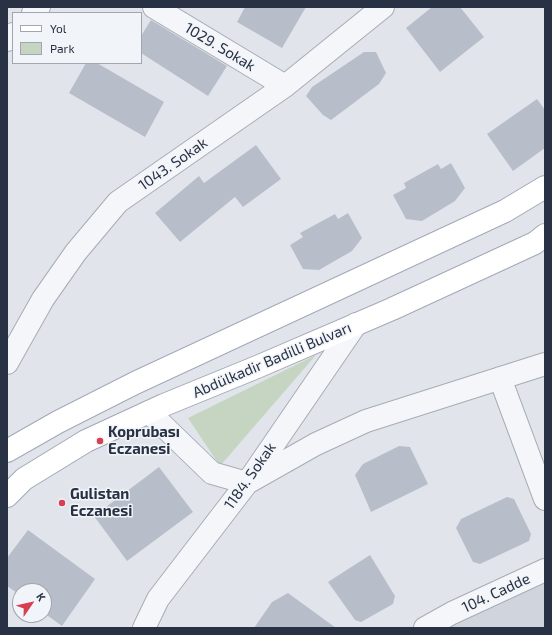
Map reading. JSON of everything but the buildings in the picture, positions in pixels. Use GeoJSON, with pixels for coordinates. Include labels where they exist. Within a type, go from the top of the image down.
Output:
{"type":"FeatureCollection","features":[{"type":"Feature","properties":{"kind":"main road"},"geometry":{"type":"LineString","coordinates":[[7,451],[58,422],[135,382],[505,211],[545,187]]}},
{"type":"Feature","properties":{"kind":"main road","name":"Abdülkadir Badilli Bulvarı"},"geometry":{"type":"LineString","coordinates":[[7,496],[24,479],[86,441],[149,412],[356,324],[535,243],[545,235]]}},
{"type":"Feature","properties":{"kind":"street","name":"1029. Sokak"},"geometry":{"type":"LineString","coordinates":[[154,7],[285,86]]}},
{"type":"Feature","properties":{"kind":"street","name":"1043. Sokak"},"geometry":{"type":"LineString","coordinates":[[7,363],[42,300],[76,252],[118,202],[285,86],[383,7]]}},
{"type":"Feature","properties":{"kind":"street","name":"1184. Sokak"},"geometry":{"type":"LineString","coordinates":[[144,628],[158,599],[248,483],[356,324]]}},
{"type":"Feature","properties":{"kind":"street"},"geometry":{"type":"LineString","coordinates":[[149,412],[212,473],[248,483],[316,444],[366,421],[545,364]]}},
{"type":"Feature","properties":{"kind":"street"},"geometry":{"type":"LineString","coordinates":[[500,378],[545,499]]}},
{"type":"Feature","properties":{"kind":"street","name":"104. Cadde"},"geometry":{"type":"LineString","coordinates":[[426,628],[452,613],[545,570]]}},
{"type":"Feature","properties":{"kind":"shaded area"},"geometry":{"type":"Polygon","coordinates":[[[545,581],[545,628],[447,628],[545,581]]]}},
{"type":"Feature","properties":{"kind":"green space"},"geometry":{"type":"Polygon","coordinates":[[[316,355],[220,466],[188,418],[316,355]]]}},
{"type":"Feature","properties":{"kind":"place","name":"Koprubası Eczanesi"},"geometry":{"type":"Point","coordinates":[100,441]}},
{"type":"Feature","properties":{"kind":"place","name":"Gulistan Eczanesi"},"geometry":{"type":"Point","coordinates":[62,503]}}]}
